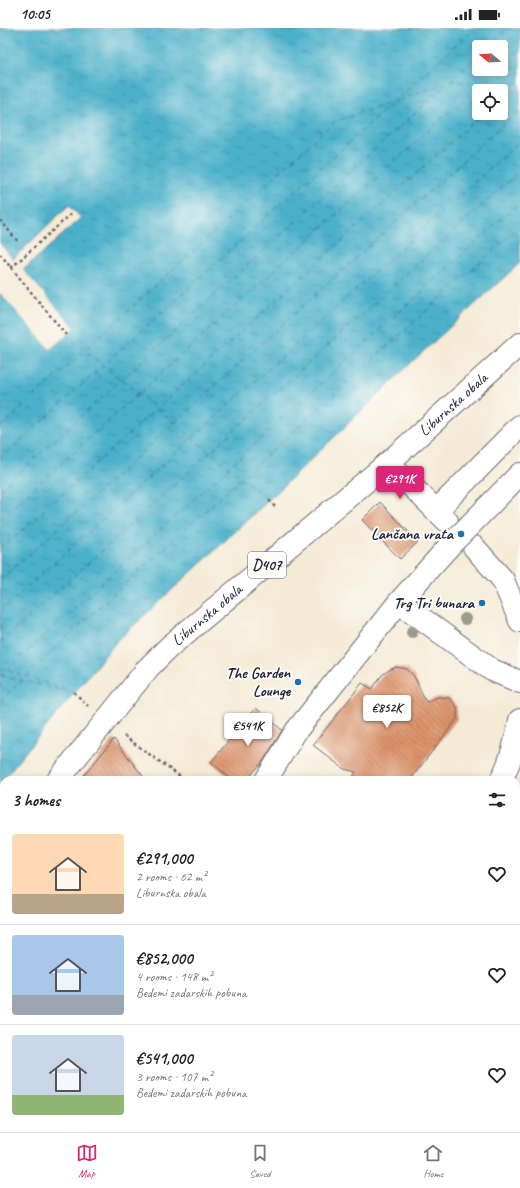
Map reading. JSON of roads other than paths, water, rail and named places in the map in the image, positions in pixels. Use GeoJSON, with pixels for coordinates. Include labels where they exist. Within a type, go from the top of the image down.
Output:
{"type":"FeatureCollection","features":[{"type":"Feature","properties":{"kind":"street","name":"Liburnska obala"},"geometry":{"type":"LineString","coordinates":[[61,776],[148,668],[169,647],[388,463],[520,344]]}},
{"type":"Feature","properties":{"kind":"street"},"geometry":{"type":"LineString","coordinates":[[388,463],[442,516],[520,426]]}},
{"type":"Feature","properties":{"kind":"street"},"geometry":{"type":"LineString","coordinates":[[268,776],[296,731],[399,602],[452,543],[520,474]]}},
{"type":"Feature","properties":{"kind":"street"},"geometry":{"type":"LineString","coordinates":[[474,547],[503,580],[520,621]]}},
{"type":"Feature","properties":{"kind":"street"},"geometry":{"type":"LineString","coordinates":[[399,602],[492,670],[520,682]]}},
{"type":"Feature","properties":{"kind":"street"},"geometry":{"type":"LineString","coordinates":[[503,776],[517,736],[520,720]]}},
{"type":"Feature","properties":{"kind":"water"},"geometry":{"type":"Polygon","coordinates":[[[0,28],[520,28],[520,263],[414,360],[269,500],[117,641],[6,776],[0,776],[0,293],[50,349],[74,328],[23,270],[81,218],[69,205],[13,259],[0,243],[0,28]]]}},
{"type":"Feature","properties":{"kind":"place","name":"Lančana vrata"},"geometry":{"type":"Point","coordinates":[461,534]}},
{"type":"Feature","properties":{"kind":"place","name":"Trg Tri bunara"},"geometry":{"type":"Point","coordinates":[482,603]}},
{"type":"Feature","properties":{"kind":"place","name":"The Garden Lounge"},"geometry":{"type":"Point","coordinates":[298,682]}}]}
